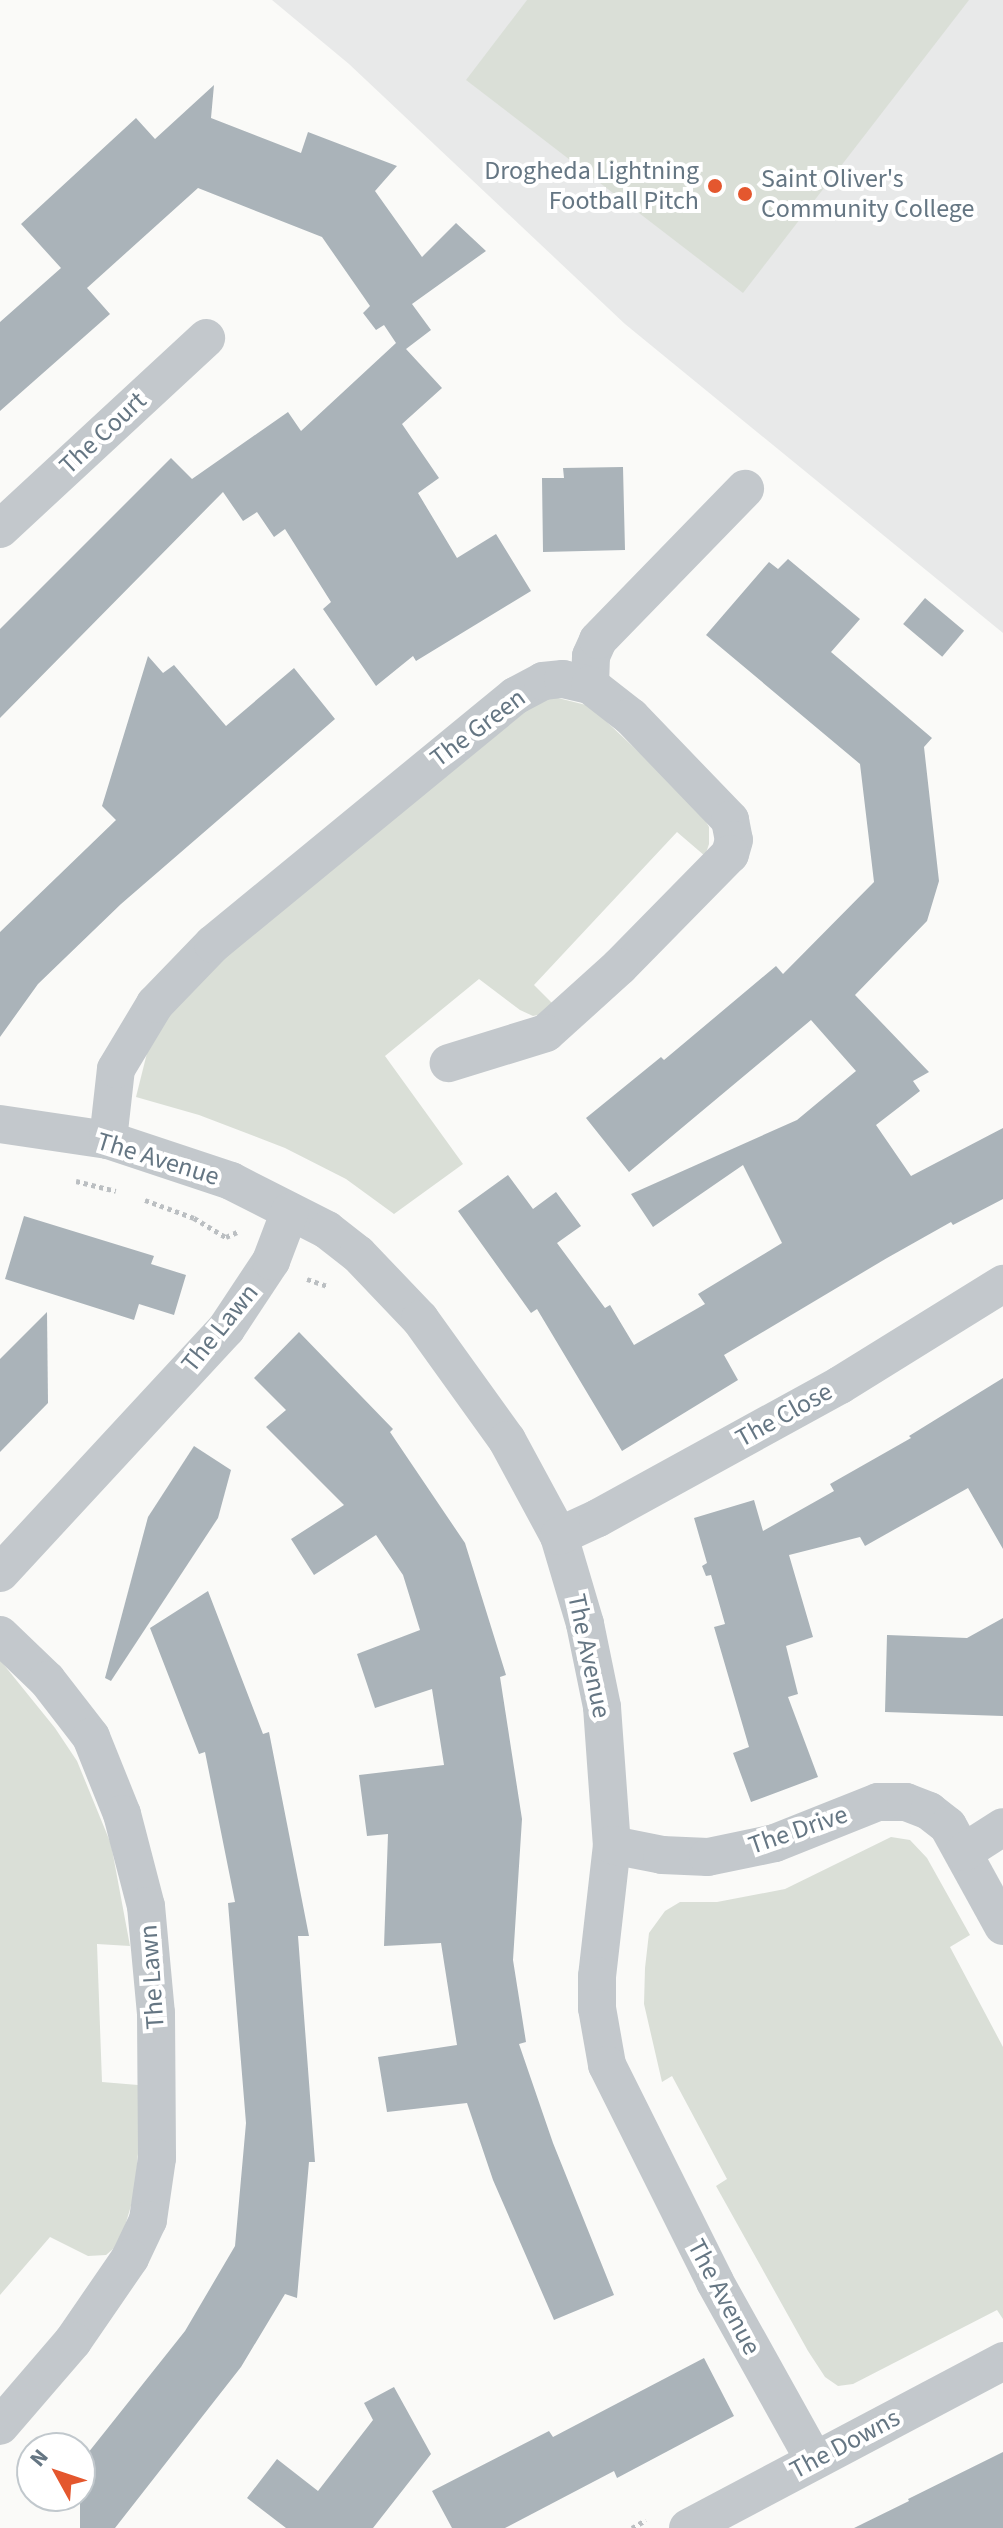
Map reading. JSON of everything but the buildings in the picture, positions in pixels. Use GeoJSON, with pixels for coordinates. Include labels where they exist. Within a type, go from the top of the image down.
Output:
{"type":"FeatureCollection","features":[{"type":"Feature","properties":{"kind":"street","name":"The Court"},"geometry":{"type":"LineString","coordinates":[[0,529],[206,338]]}},
{"type":"Feature","properties":{"kind":"street"},"geometry":{"type":"LineString","coordinates":[[449,1063],[546,1033],[648,938],[730,854],[734,840],[730,820],[631,717],[590,685],[591,656],[598,640],[745,489]]}},
{"type":"Feature","properties":{"kind":"street","name":"The Green"},"geometry":{"type":"LineString","coordinates":[[108,1140],[116,1069],[155,1004],[213,944],[515,696],[543,681],[563,679],[590,685]]}},
{"type":"Feature","properties":{"kind":"street","name":"The Avenue"},"geometry":{"type":"LineString","coordinates":[[0,1124],[108,1140],[231,1181],[327,1230],[358,1254],[420,1319],[507,1440],[559,1536],[585,1624],[602,1707],[612,1845],[597,1976],[597,2008],[607,2065],[715,2282],[814,2460]]}},
{"type":"Feature","properties":{"kind":"street","name":"The Lawn"},"geometry":{"type":"LineString","coordinates":[[0,1573],[226,1329],[271,1261],[290,1211]]}},
{"type":"Feature","properties":{"kind":"street","name":"The Close"},"geometry":{"type":"LineString","coordinates":[[559,1536],[598,1518],[840,1385],[1003,1284]]}},
{"type":"Feature","properties":{"kind":"street","name":"The Lawn"},"geometry":{"type":"LineString","coordinates":[[0,1635],[47,1680],[91,1737],[122,1814],[146,1906],[156,2013],[157,2149],[148,2220],[130,2258],[73,2341],[0,2426]]}},
{"type":"Feature","properties":{"kind":"street","name":"The Drive"},"geometry":{"type":"LineString","coordinates":[[612,1845],[662,1855],[708,1857],[775,1843],[878,1802],[906,1802],[929,1811],[948,1826],[1003,1926]]}},
{"type":"Feature","properties":{"kind":"street"},"geometry":{"type":"LineString","coordinates":[[964,1852],[1003,1827]]}},
{"type":"Feature","properties":{"kind":"street","name":"The Downs"},"geometry":{"type":"LineString","coordinates":[[688,2528],[1003,2361]]}},
{"type":"Feature","properties":{"kind":"path"},"geometry":{"type":"LineString","coordinates":[[69,1179],[123,1193]]}},
{"type":"Feature","properties":{"kind":"path"},"geometry":{"type":"LineString","coordinates":[[135,1197],[194,1218],[226,1237],[248,1227]]}},
{"type":"Feature","properties":{"kind":"shaded area","name":"Saint Oliver's Community College"},"geometry":{"type":"Polygon","coordinates":[[[272,0],[1003,0],[1003,633],[625,324],[349,64],[272,0]]]}},
{"type":"Feature","properties":{"kind":"shaded area","name":"Drogheda Lightning Football Pitch"},"geometry":{"type":"Polygon","coordinates":[[[527,0],[969,0],[743,293],[466,80],[527,0]]]}},
{"type":"Feature","properties":{"kind":"shaded area"},"geometry":{"type":"Polygon","coordinates":[[[554,697],[590,706],[698,808],[709,827],[709,844],[705,856],[677,832],[534,985],[554,1005],[547,1013],[533,1016],[520,1010],[479,979],[385,1056],[463,1164],[394,1214],[346,1179],[285,1148],[199,1115],[136,1097],[148,1049],[167,1017],[206,972],[538,701],[554,697]]]}},
{"type":"Feature","properties":{"kind":"shaded area"},"geometry":{"type":"Polygon","coordinates":[[[0,1660],[55,1728],[77,1761],[111,1844],[130,1946],[97,1944],[102,2082],[138,2085],[139,2141],[135,2192],[120,2243],[106,2255],[88,2256],[50,2237],[0,2295],[0,1660]]]}},
{"type":"Feature","properties":{"kind":"shaded area"},"geometry":{"type":"Polygon","coordinates":[[[891,1837],[910,1840],[927,1858],[970,1935],[950,1947],[1003,2047],[1003,2319],[997,2310],[853,2384],[838,2386],[825,2377],[808,2351],[716,2186],[727,2179],[672,2076],[662,2082],[644,2004],[645,1968],[649,1933],[665,1911],[680,1902],[717,1902],[785,1889],[891,1837]]]}},
{"type":"Feature","properties":{"kind":"place","name":"Drogheda Lightning Football Pitch"},"geometry":{"type":"Point","coordinates":[715,186]}},
{"type":"Feature","properties":{"kind":"place","name":"Saint Oliver's Community College"},"geometry":{"type":"Point","coordinates":[745,194]}}]}
